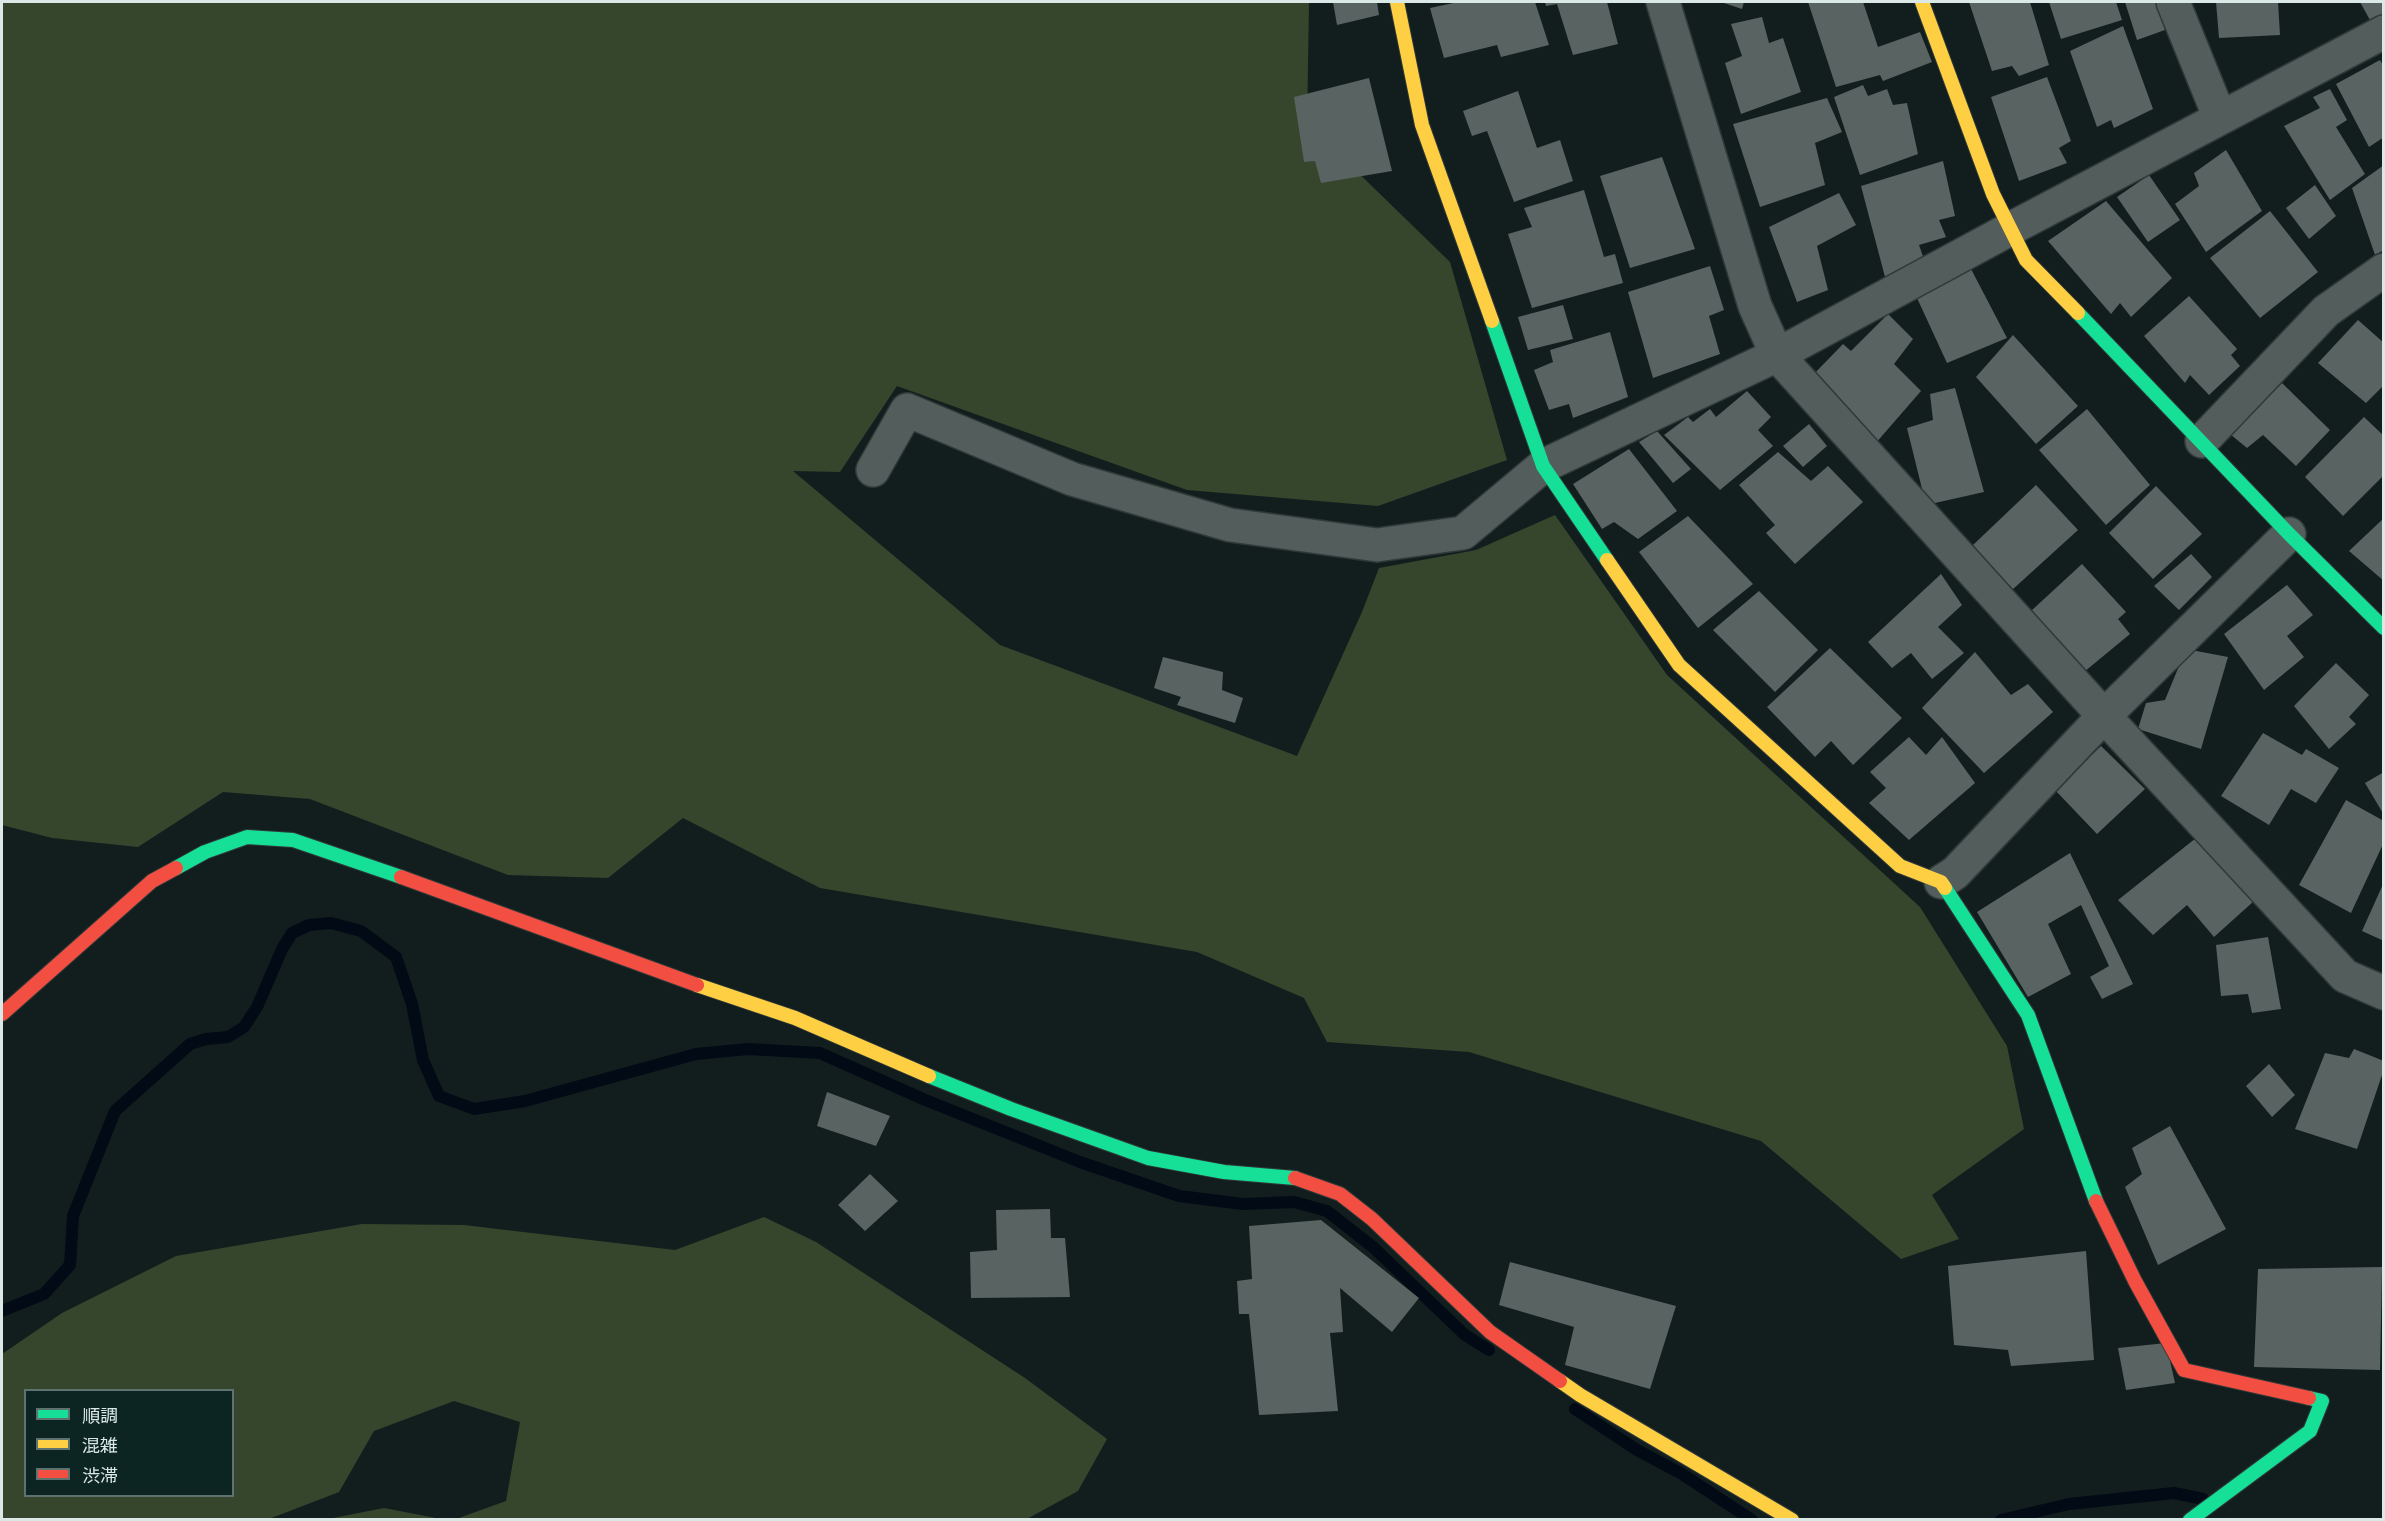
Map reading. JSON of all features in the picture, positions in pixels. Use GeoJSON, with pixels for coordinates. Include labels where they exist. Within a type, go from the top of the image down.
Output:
{"type":"FeatureCollection","features":[{"type":"Feature","properties":{"kind":"street"},"geometry":{"type":"LineString","coordinates":[[1397,2],[1422,125],[1543,466],[1679,665],[1900,866],[1941,882],[2028,1015],[2097,1203],[2184,1370],[2322,1401],[2310,1431],[2190,1520]]}},
{"type":"Feature","properties":{"kind":"street"},"geometry":{"type":"LineString","coordinates":[[1663,2],[1755,306],[1777,355],[2104,716],[2345,976],[2384,993]]}},
{"type":"Feature","properties":{"kind":"street"},"geometry":{"type":"LineString","coordinates":[[1922,2],[1993,194],[2026,260],[2289,534],[2384,628]]}},
{"type":"Feature","properties":{"kind":"street"},"geometry":{"type":"LineString","coordinates":[[2173,2],[2220,118]]}},
{"type":"Feature","properties":{"kind":"street"},"geometry":{"type":"LineString","coordinates":[[873,470],[907,410],[1072,479],[1230,525],[1377,545],[1462,533],[1543,466],[1777,355],[2384,32]]}},
{"type":"Feature","properties":{"kind":"street"},"geometry":{"type":"LineString","coordinates":[[2202,441],[2326,311],[2384,270]]}},
{"type":"Feature","properties":{"kind":"street"},"geometry":{"type":"LineString","coordinates":[[1941,882],[1955,873],[2104,716],[2289,534]]}},
{"type":"Feature","properties":{"kind":"street"},"geometry":{"type":"LineString","coordinates":[[2,1014],[152,881],[205,852],[247,837],[293,840],[341,855],[646,968],[795,1018],[923,1074],[1011,1109],[1148,1158],[1224,1172],[1293,1177],[1340,1194],[1372,1219],[1490,1332],[1580,1395],[1792,1520]]}},
{"type":"Feature","properties":{"kind":"green space"},"geometry":{"type":"Polygon","coordinates":[[[2,2],[1309,2],[1307,123],[1450,262],[1507,460],[1378,506],[1187,490],[897,386],[840,472],[793,471],[1000,645],[1297,756],[1362,612],[1379,568],[1476,550],[1555,515],[1667,675],[1920,907],[2007,1046],[2024,1129],[1932,1195],[1959,1239],[1901,1259],[1761,1141],[1469,1052],[1327,1042],[1304,998],[1197,952],[820,888],[683,818],[608,878],[508,875],[310,799],[223,792],[138,847],[52,838],[2,825],[2,2]]]}},
{"type":"Feature","properties":{"kind":"green space"},"geometry":{"type":"Polygon","coordinates":[[[764,1217],[816,1242],[1025,1378],[1107,1439],[1078,1491],[1025,1520],[456,1519],[506,1501],[520,1422],[454,1401],[374,1431],[339,1492],[269,1519],[2,1519],[2,1354],[62,1313],[176,1256],[362,1224],[464,1225],[675,1250],[764,1217]]]}},
{"type":"Feature","properties":{"kind":"green space"},"geometry":{"type":"Polygon","coordinates":[[[384,1508],[441,1519],[328,1519],[384,1508]]]}},
{"type":"Feature","properties":{"kind":"building"},"geometry":{"type":"Polygon","coordinates":[[[1333,2],[1377,2],[1379,15],[1337,25],[1333,2]]]}},
{"type":"Feature","properties":{"kind":"building"},"geometry":{"type":"Polygon","coordinates":[[[1458,2],[1535,2],[1549,45],[1501,57],[1497,45],[1444,58],[1430,8],[1458,2]]]}},
{"type":"Feature","properties":{"kind":"building"},"geometry":{"type":"Polygon","coordinates":[[[1545,2],[1607,2],[1618,44],[1573,55],[1557,4],[1546,6],[1545,2]]]}},
{"type":"Feature","properties":{"kind":"building"},"geometry":{"type":"Polygon","coordinates":[[[1721,2],[1744,2],[1742,9],[1721,2]]]}},
{"type":"Feature","properties":{"kind":"building"},"geometry":{"type":"Polygon","coordinates":[[[1808,2],[1863,2],[1878,47],[1920,32],[1932,62],[1883,81],[1880,75],[1836,87],[1808,2]]]}},
{"type":"Feature","properties":{"kind":"building"},"geometry":{"type":"Polygon","coordinates":[[[1969,2],[2030,2],[2049,65],[2019,76],[2012,66],[1992,71],[1969,2]]]}},
{"type":"Feature","properties":{"kind":"building"},"geometry":{"type":"Polygon","coordinates":[[[2049,2],[2116,2],[2122,20],[2061,39],[2049,2]]]}},
{"type":"Feature","properties":{"kind":"building"},"geometry":{"type":"Polygon","coordinates":[[[2125,2],[2156,2],[2165,30],[2137,40],[2125,2]]]}},
{"type":"Feature","properties":{"kind":"building"},"geometry":{"type":"Polygon","coordinates":[[[2216,2],[2278,2],[2280,35],[2219,38],[2216,2]]]}},
{"type":"Feature","properties":{"kind":"building"},"geometry":{"type":"Polygon","coordinates":[[[2360,2],[2384,2],[2384,13],[2370,20],[2360,2]]]}},
{"type":"Feature","properties":{"kind":"building"},"geometry":{"type":"Polygon","coordinates":[[[1762,17],[1769,43],[1783,38],[1801,92],[1741,114],[1725,63],[1742,56],[1731,24],[1762,17]]]}},
{"type":"Feature","properties":{"kind":"building"},"geometry":{"type":"Polygon","coordinates":[[[2123,26],[2153,109],[2114,128],[2111,120],[2097,127],[2070,51],[2123,26]]]}},
{"type":"Feature","properties":{"kind":"building"},"geometry":{"type":"Polygon","coordinates":[[[2380,60],[2384,67],[2384,137],[2369,147],[2336,84],[2380,60]]]}},
{"type":"Feature","properties":{"kind":"building"},"geometry":{"type":"Polygon","coordinates":[[[2047,77],[2071,141],[2059,148],[2067,163],[2019,181],[1991,97],[2047,77]]]}},
{"type":"Feature","properties":{"kind":"building"},"geometry":{"type":"Polygon","coordinates":[[[1369,78],[1392,171],[1321,183],[1315,161],[1304,162],[1294,97],[1369,78]]]}},
{"type":"Feature","properties":{"kind":"building"},"geometry":{"type":"Polygon","coordinates":[[[1863,85],[1868,96],[1887,89],[1893,105],[1907,103],[1918,154],[1860,175],[1834,97],[1863,85]]]}},
{"type":"Feature","properties":{"kind":"building"},"geometry":{"type":"Polygon","coordinates":[[[2330,89],[2347,120],[2336,127],[2365,174],[2330,200],[2284,126],[2320,108],[2313,97],[2330,89]]]}},
{"type":"Feature","properties":{"kind":"building"},"geometry":{"type":"Polygon","coordinates":[[[1518,91],[1537,148],[1560,140],[1573,181],[1514,202],[1487,131],[1472,136],[1463,111],[1518,91]]]}},
{"type":"Feature","properties":{"kind":"building"},"geometry":{"type":"Polygon","coordinates":[[[1827,98],[1842,132],[1815,143],[1825,185],[1760,207],[1733,124],[1827,98]]]}},
{"type":"Feature","properties":{"kind":"building"},"geometry":{"type":"Polygon","coordinates":[[[2226,150],[2262,211],[2206,252],[2175,204],[2199,186],[2194,173],[2226,150]]]}},
{"type":"Feature","properties":{"kind":"building"},"geometry":{"type":"Polygon","coordinates":[[[1662,157],[1695,249],[1630,268],[1600,176],[1662,157]]]}},
{"type":"Feature","properties":{"kind":"building"},"geometry":{"type":"Polygon","coordinates":[[[1943,161],[1955,216],[1939,220],[1946,237],[1919,245],[1926,265],[1885,277],[1861,186],[1943,161]]]}},
{"type":"Feature","properties":{"kind":"building"},"geometry":{"type":"Polygon","coordinates":[[[2384,165],[2384,250],[2375,255],[2352,188],[2384,165]]]}},
{"type":"Feature","properties":{"kind":"building"},"geometry":{"type":"Polygon","coordinates":[[[2149,175],[2180,220],[2148,242],[2117,197],[2149,175]]]}},
{"type":"Feature","properties":{"kind":"building"},"geometry":{"type":"Polygon","coordinates":[[[2315,185],[2336,216],[2309,239],[2286,208],[2315,185]]]}},
{"type":"Feature","properties":{"kind":"building"},"geometry":{"type":"Polygon","coordinates":[[[1584,190],[1604,257],[1615,254],[1623,283],[1532,308],[1508,234],[1532,227],[1524,208],[1584,190]]]}},
{"type":"Feature","properties":{"kind":"building"},"geometry":{"type":"Polygon","coordinates":[[[1839,193],[1856,225],[1817,246],[1828,290],[1797,302],[1769,227],[1839,193]]]}},
{"type":"Feature","properties":{"kind":"building"},"geometry":{"type":"Polygon","coordinates":[[[2106,201],[2172,278],[2131,317],[2120,303],[2111,314],[2048,241],[2106,201]]]}},
{"type":"Feature","properties":{"kind":"building"},"geometry":{"type":"Polygon","coordinates":[[[2270,211],[2318,272],[2260,318],[2210,258],[2270,211]]]}},
{"type":"Feature","properties":{"kind":"building"},"geometry":{"type":"Polygon","coordinates":[[[1710,266],[1724,310],[1709,316],[1720,354],[1653,378],[1628,292],[1710,266]]]}},
{"type":"Feature","properties":{"kind":"building"},"geometry":{"type":"Polygon","coordinates":[[[1971,269],[2007,338],[1947,363],[1917,298],[1971,269]]]}},
{"type":"Feature","properties":{"kind":"building"},"geometry":{"type":"Polygon","coordinates":[[[2189,296],[2237,349],[2231,355],[2240,366],[2209,395],[2190,375],[2185,383],[2144,336],[2189,296]]]}},
{"type":"Feature","properties":{"kind":"building"},"geometry":{"type":"Polygon","coordinates":[[[1563,305],[1573,339],[1528,350],[1518,317],[1563,305]]]}},
{"type":"Feature","properties":{"kind":"building"},"geometry":{"type":"Polygon","coordinates":[[[1888,314],[1913,339],[1894,364],[1921,391],[1875,444],[1812,376],[1843,344],[1851,351],[1888,314]]]}},
{"type":"Feature","properties":{"kind":"building"},"geometry":{"type":"Polygon","coordinates":[[[2358,320],[2384,343],[2384,385],[2366,403],[2318,363],[2358,320]]]}},
{"type":"Feature","properties":{"kind":"building"},"geometry":{"type":"Polygon","coordinates":[[[1610,332],[1628,397],[1573,418],[1569,404],[1549,410],[1534,370],[1553,362],[1550,350],[1610,332]]]}},
{"type":"Feature","properties":{"kind":"building"},"geometry":{"type":"Polygon","coordinates":[[[2013,335],[2078,406],[2036,444],[1976,377],[2013,335]]]}},
{"type":"Feature","properties":{"kind":"building"},"geometry":{"type":"Polygon","coordinates":[[[2282,383],[2330,430],[2296,466],[2263,435],[2247,448],[2230,434],[2282,383]]]}},
{"type":"Feature","properties":{"kind":"building"},"geometry":{"type":"Polygon","coordinates":[[[1955,388],[1984,492],[1926,505],[1907,428],[1933,420],[1930,394],[1955,388]]]}},
{"type":"Feature","properties":{"kind":"building"},"geometry":{"type":"Polygon","coordinates":[[[1747,391],[1771,417],[1758,430],[1773,446],[1720,490],[1664,435],[1688,417],[1693,422],[1710,409],[1716,417],[1747,391]]]}},
{"type":"Feature","properties":{"kind":"building"},"geometry":{"type":"Polygon","coordinates":[[[2087,409],[2150,485],[2106,525],[2039,450],[2087,409]]]}},
{"type":"Feature","properties":{"kind":"building"},"geometry":{"type":"Polygon","coordinates":[[[2364,417],[2384,436],[2384,475],[2343,516],[2305,477],[2364,417]]]}},
{"type":"Feature","properties":{"kind":"building"},"geometry":{"type":"Polygon","coordinates":[[[1809,424],[1827,446],[1803,467],[1783,446],[1809,424]]]}},
{"type":"Feature","properties":{"kind":"building"},"geometry":{"type":"Polygon","coordinates":[[[1657,431],[1691,469],[1673,483],[1639,442],[1657,431]]]}},
{"type":"Feature","properties":{"kind":"building"},"geometry":{"type":"Polygon","coordinates":[[[1629,449],[1677,511],[1638,539],[1614,522],[1602,529],[1573,484],[1629,449]]]}},
{"type":"Feature","properties":{"kind":"building"},"geometry":{"type":"Polygon","coordinates":[[[1778,452],[1811,481],[1828,466],[1863,502],[1795,564],[1766,533],[1775,525],[1739,485],[1778,452]]]}},
{"type":"Feature","properties":{"kind":"building"},"geometry":{"type":"Polygon","coordinates":[[[2036,485],[2078,530],[2012,590],[1973,545],[2036,485]]]}},
{"type":"Feature","properties":{"kind":"building"},"geometry":{"type":"Polygon","coordinates":[[[2156,486],[2202,534],[2153,579],[2109,533],[2156,486]]]}},
{"type":"Feature","properties":{"kind":"building"},"geometry":{"type":"Polygon","coordinates":[[[1688,516],[1753,584],[1698,628],[1639,552],[1688,516]]]}},
{"type":"Feature","properties":{"kind":"building"},"geometry":{"type":"Polygon","coordinates":[[[2384,518],[2384,581],[2349,551],[2384,518]]]}},
{"type":"Feature","properties":{"kind":"building"},"geometry":{"type":"Polygon","coordinates":[[[2191,554],[2212,577],[2179,610],[2154,586],[2191,554]]]}},
{"type":"Feature","properties":{"kind":"building"},"geometry":{"type":"Polygon","coordinates":[[[2082,564],[2126,612],[2118,619],[2130,634],[2084,672],[2031,611],[2082,564]]]}},
{"type":"Feature","properties":{"kind":"building"},"geometry":{"type":"Polygon","coordinates":[[[1941,574],[1962,605],[1938,627],[1964,653],[1932,679],[1911,653],[1892,668],[1868,642],[1941,574]]]}},
{"type":"Feature","properties":{"kind":"building"},"geometry":{"type":"Polygon","coordinates":[[[2287,585],[2313,615],[2287,636],[2304,657],[2264,690],[2224,634],[2287,585]]]}},
{"type":"Feature","properties":{"kind":"building"},"geometry":{"type":"Polygon","coordinates":[[[1759,591],[1818,650],[1775,692],[1713,630],[1759,591]]]}},
{"type":"Feature","properties":{"kind":"building"},"geometry":{"type":"Polygon","coordinates":[[[1830,648],[1902,718],[1853,765],[1831,741],[1815,757],[1767,707],[1830,648]]]}},
{"type":"Feature","properties":{"kind":"building"},"geometry":{"type":"Polygon","coordinates":[[[2186,649],[2228,657],[2201,749],[2138,729],[2146,703],[2165,700],[2186,649]]]}},
{"type":"Feature","properties":{"kind":"building"},"geometry":{"type":"Polygon","coordinates":[[[1975,652],[2011,695],[2028,684],[2053,712],[1984,773],[1922,708],[1975,652]]]}},
{"type":"Feature","properties":{"kind":"building"},"geometry":{"type":"Polygon","coordinates":[[[1163,657],[1223,672],[1222,690],[1243,698],[1235,723],[1177,705],[1181,697],[1154,688],[1163,657]]]}},
{"type":"Feature","properties":{"kind":"building"},"geometry":{"type":"Polygon","coordinates":[[[2336,663],[2369,695],[2349,717],[2356,724],[2329,749],[2294,706],[2336,663]]]}},
{"type":"Feature","properties":{"kind":"building"},"geometry":{"type":"Polygon","coordinates":[[[2263,733],[2302,755],[2306,749],[2339,768],[2316,803],[2291,789],[2269,825],[2221,796],[2263,733]]]}},
{"type":"Feature","properties":{"kind":"building"},"geometry":{"type":"Polygon","coordinates":[[[1909,737],[1926,755],[1942,737],[1975,783],[1909,840],[1869,803],[1886,788],[1870,772],[1909,737]]]}},
{"type":"Feature","properties":{"kind":"building"},"geometry":{"type":"Polygon","coordinates":[[[2101,746],[2145,789],[2097,834],[2055,790],[2101,746]]]}},
{"type":"Feature","properties":{"kind":"building"},"geometry":{"type":"Polygon","coordinates":[[[2384,772],[2384,815],[2365,783],[2384,772]]]}},
{"type":"Feature","properties":{"kind":"building"},"geometry":{"type":"Polygon","coordinates":[[[2346,800],[2384,821],[2384,842],[2351,913],[2299,885],[2346,800]]]}},
{"type":"Feature","properties":{"kind":"building"},"geometry":{"type":"Polygon","coordinates":[[[2196,838],[2254,901],[2214,937],[2187,905],[2153,935],[2118,900],[2196,838]]]}},
{"type":"Feature","properties":{"kind":"building"},"geometry":{"type":"Polygon","coordinates":[[[2070,853],[2133,984],[2102,999],[2090,977],[2109,966],[2081,905],[2048,924],[2071,974],[2028,997],[1977,912],[2070,853]]]}},
{"type":"Feature","properties":{"kind":"building"},"geometry":{"type":"Polygon","coordinates":[[[2384,882],[2384,941],[2362,931],[2384,882]]]}},
{"type":"Feature","properties":{"kind":"building"},"geometry":{"type":"Polygon","coordinates":[[[2268,937],[2281,1009],[2252,1013],[2248,994],[2221,996],[2216,945],[2268,937]]]}},
{"type":"Feature","properties":{"kind":"building"},"geometry":{"type":"Polygon","coordinates":[[[2354,1049],[2384,1061],[2384,1069],[2357,1149],[2295,1129],[2325,1053],[2349,1058],[2354,1049]]]}},
{"type":"Feature","properties":{"kind":"building"},"geometry":{"type":"Polygon","coordinates":[[[2269,1064],[2295,1095],[2272,1117],[2246,1086],[2269,1064]]]}},
{"type":"Feature","properties":{"kind":"building"},"geometry":{"type":"Polygon","coordinates":[[[827,1092],[890,1116],[876,1146],[817,1126],[827,1092]]]}},
{"type":"Feature","properties":{"kind":"building"},"geometry":{"type":"Polygon","coordinates":[[[2170,1126],[2226,1229],[2158,1265],[2125,1187],[2142,1174],[2132,1148],[2170,1126]]]}},
{"type":"Feature","properties":{"kind":"building"},"geometry":{"type":"Polygon","coordinates":[[[870,1174],[898,1201],[865,1231],[838,1205],[870,1174]]]}},
{"type":"Feature","properties":{"kind":"building"},"geometry":{"type":"Polygon","coordinates":[[[1050,1209],[1051,1238],[1065,1238],[1070,1297],[971,1298],[970,1252],[997,1250],[996,1210],[1050,1209]]]}},
{"type":"Feature","properties":{"kind":"building"},"geometry":{"type":"Polygon","coordinates":[[[1321,1220],[1419,1298],[1392,1332],[1340,1288],[1343,1332],[1330,1333],[1338,1411],[1259,1415],[1249,1314],[1239,1314],[1237,1281],[1252,1279],[1249,1226],[1321,1220]]]}},
{"type":"Feature","properties":{"kind":"building"},"geometry":{"type":"Polygon","coordinates":[[[2086,1251],[2094,1360],[2011,1366],[2008,1350],[1954,1345],[1948,1266],[2086,1251]]]}},
{"type":"Feature","properties":{"kind":"building"},"geometry":{"type":"Polygon","coordinates":[[[1510,1262],[1676,1306],[1650,1389],[1565,1365],[1574,1327],[1499,1305],[1510,1262]]]}},
{"type":"Feature","properties":{"kind":"building"},"geometry":{"type":"Polygon","coordinates":[[[2382,1267],[2380,1370],[2254,1367],[2258,1269],[2382,1267]]]}},
{"type":"Feature","properties":{"kind":"building"},"geometry":{"type":"Polygon","coordinates":[[[2166,1343],[2175,1383],[2126,1390],[2118,1348],[2166,1343]]]}},
{"type":"Feature","properties":{"kind":"waterway"},"geometry":{"type":"LineString","coordinates":[[2,1311],[44,1294],[70,1265],[73,1216],[115,1111],[190,1044],[206,1039],[228,1037],[244,1027],[257,1007],[282,949],[292,933],[309,925],[331,923],[361,931],[396,957],[412,1004],[423,1060],[439,1096],[474,1109],[525,1101],[696,1054],[748,1049],[820,1053],[923,1099],[1080,1162],[1179,1196],[1243,1204],[1294,1202],[1327,1211],[1373,1247],[1465,1335],[1489,1350]]}},
{"type":"Feature","properties":{"kind":"waterway"},"geometry":{"type":"LineString","coordinates":[[1575,1409],[1752,1520]]}},
{"type":"Feature","properties":{"kind":"waterway"},"geometry":{"type":"LineString","coordinates":[[2001,1520],[2069,1504],[2174,1493],[2203,1499]]}},
{"type":"Feature","properties":{"kind":"traffic: fast"},"geometry":{"type":"LineString","coordinates":[[2078,313],[2289,534],[2384,628]]}},
{"type":"Feature","properties":{"kind":"traffic: fast"},"geometry":{"type":"LineString","coordinates":[[1492,321],[1543,466],[1607,560]]}},
{"type":"Feature","properties":{"kind":"traffic: fast"},"geometry":{"type":"LineString","coordinates":[[176,868],[205,852],[247,837],[293,840],[401,877]]}},
{"type":"Feature","properties":{"kind":"traffic: fast"},"geometry":{"type":"LineString","coordinates":[[1945,888],[2028,1015],[2096,1201]]}},
{"type":"Feature","properties":{"kind":"traffic: fast"},"geometry":{"type":"LineString","coordinates":[[929,1076],[1011,1109],[1148,1158],[1224,1172],[1295,1178]]}},
{"type":"Feature","properties":{"kind":"traffic: fast"},"geometry":{"type":"LineString","coordinates":[[2190,1520],[2310,1431],[2322,1401],[2309,1398]]}},
{"type":"Feature","properties":{"kind":"traffic: slow"},"geometry":{"type":"LineString","coordinates":[[1397,2],[1422,125],[1492,321]]}},
{"type":"Feature","properties":{"kind":"traffic: slow"},"geometry":{"type":"LineString","coordinates":[[1922,2],[1993,194],[2026,260],[2078,313]]}},
{"type":"Feature","properties":{"kind":"traffic: slow"},"geometry":{"type":"LineString","coordinates":[[1607,560],[1679,665],[1900,866],[1941,882],[1945,888]]}},
{"type":"Feature","properties":{"kind":"traffic: slow"},"geometry":{"type":"LineString","coordinates":[[697,985],[795,1018],[929,1076]]}},
{"type":"Feature","properties":{"kind":"traffic: slow"},"geometry":{"type":"LineString","coordinates":[[1560,1381],[1792,1520]]}},
{"type":"Feature","properties":{"kind":"traffic: jam"},"geometry":{"type":"LineString","coordinates":[[2,1014],[152,881],[176,868]]}},
{"type":"Feature","properties":{"kind":"traffic: jam"},"geometry":{"type":"LineString","coordinates":[[401,877],[697,985]]}},
{"type":"Feature","properties":{"kind":"traffic: jam"},"geometry":{"type":"LineString","coordinates":[[1295,1178],[1340,1194],[1372,1219],[1490,1332],[1560,1381]]}},
{"type":"Feature","properties":{"kind":"traffic: jam"},"geometry":{"type":"LineString","coordinates":[[2096,1201],[2135,1281],[2184,1370],[2309,1398]]}}]}
